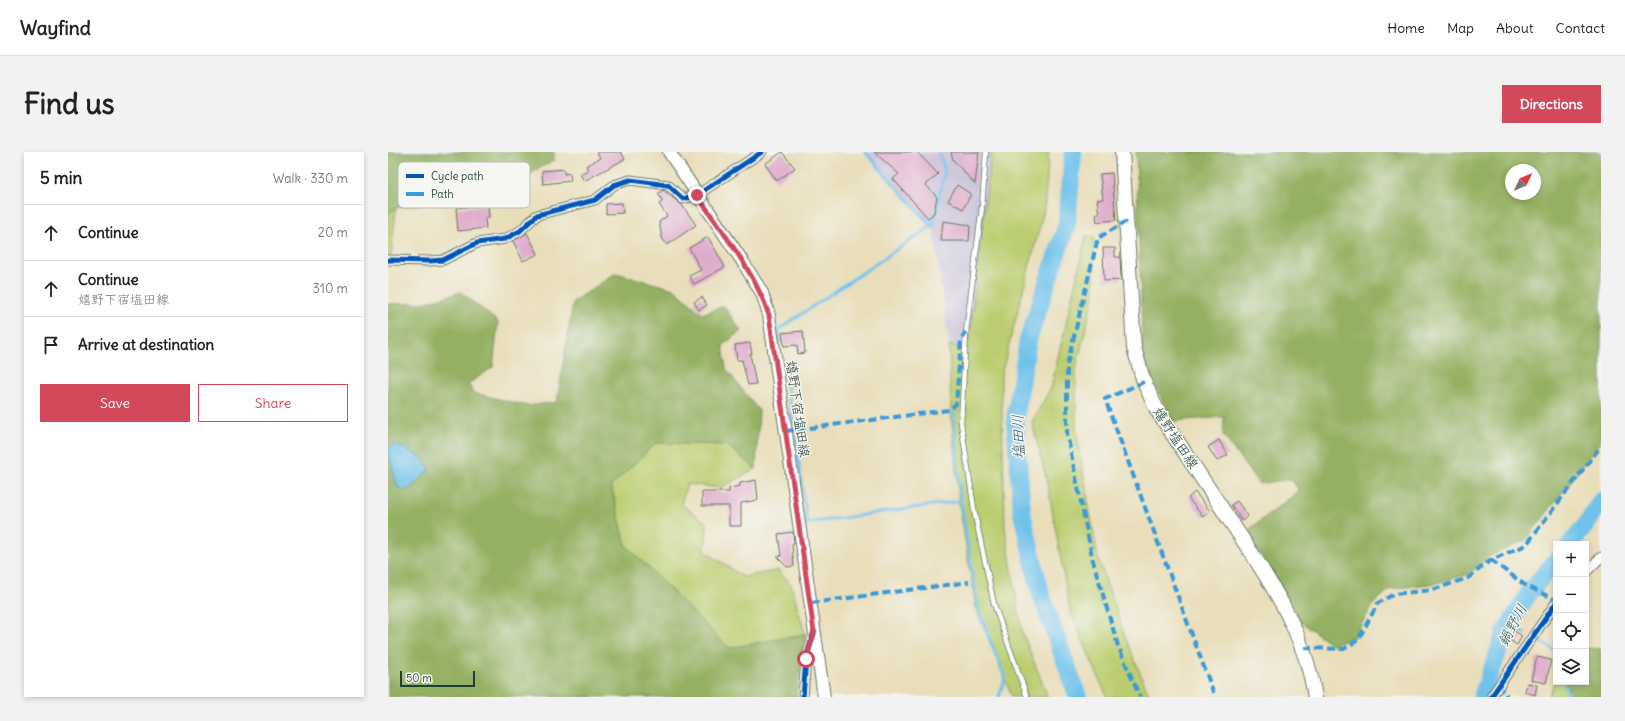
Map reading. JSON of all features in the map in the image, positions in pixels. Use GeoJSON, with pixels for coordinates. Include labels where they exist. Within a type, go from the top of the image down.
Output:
{"type":"FeatureCollection","features":[{"type":"Feature","properties":{"kind":"main road","name":"嬉野下宿塩田線"},"geometry":{"type":"LineString","coordinates":[[669,152],[758,287],[769,315],[824,697]]}},
{"type":"Feature","properties":{"kind":"main road","name":"嬉野塩田線"},"geometry":{"type":"LineString","coordinates":[[1122,152],[1134,348],[1144,382],[1157,410],[1262,568],[1304,648],[1312,676],[1315,697]]}},
{"type":"Feature","properties":{"kind":"street"},"geometry":{"type":"LineString","coordinates":[[388,260],[430,262],[442,260],[477,243],[505,239],[520,231],[537,216],[595,200],[614,185],[630,180],[668,185],[683,198],[697,195],[762,152]]}},
{"type":"Feature","properties":{"kind":"street"},"geometry":{"type":"LineString","coordinates":[[1589,569],[1601,557]]}},
{"type":"Feature","properties":{"kind":"street"},"geometry":{"type":"LineString","coordinates":[[1491,697],[1553,607]]}},
{"type":"Feature","properties":{"kind":"street"},"geometry":{"type":"LineString","coordinates":[[803,697],[806,659],[814,632]]}},
{"type":"Feature","properties":{"kind":"lane"},"geometry":{"type":"LineString","coordinates":[[986,152],[982,207],[966,332],[961,423],[975,515],[994,604],[1027,697]]}},
{"type":"Feature","properties":{"kind":"shaded area"},"geometry":{"type":"Polygon","coordinates":[[[863,152],[991,152],[969,343],[958,347],[949,345],[934,231],[863,152]]]}},
{"type":"Feature","properties":{"kind":"green space"},"geometry":{"type":"Polygon","coordinates":[[[388,152],[554,152],[554,160],[530,174],[530,162],[398,162],[398,208],[388,213],[388,152]]]}},
{"type":"Feature","properties":{"kind":"green space"},"geometry":{"type":"Polygon","coordinates":[[[991,152],[1049,152],[1044,210],[1001,375],[1005,527],[1022,632],[1048,697],[1012,697],[976,608],[959,503],[951,413],[949,345],[958,347],[969,343],[991,152]]]}},
{"type":"Feature","properties":{"kind":"green space"},"geometry":{"type":"Polygon","coordinates":[[[1136,152],[1601,152],[1601,440],[1526,540],[1488,557],[1469,574],[1437,583],[1390,589],[1374,603],[1354,637],[1333,645],[1301,622],[1247,531],[1299,491],[1291,479],[1259,484],[1223,435],[1224,417],[1173,421],[1143,361],[1136,152]]]}},
{"type":"Feature","properties":{"kind":"green space"},"geometry":{"type":"Polygon","coordinates":[[[396,208],[391,257],[388,258],[388,213],[396,208]]]}},
{"type":"Feature","properties":{"kind":"green space"},"geometry":{"type":"Polygon","coordinates":[[[1086,236],[1094,237],[1094,295],[1076,369],[1076,430],[1098,558],[1126,639],[1150,697],[1107,697],[1070,611],[1047,481],[1032,422],[1051,388],[1086,236]]]}},
{"type":"Feature","properties":{"kind":"green space"},"geometry":{"type":"Polygon","coordinates":[[[616,273],[674,289],[702,314],[724,306],[741,331],[723,345],[726,369],[759,411],[756,469],[727,445],[656,443],[611,486],[626,545],[729,648],[805,634],[796,697],[388,697],[388,304],[423,303],[461,292],[498,322],[493,367],[468,384],[474,393],[528,406],[557,402],[573,302],[616,273]]]}},
{"type":"Feature","properties":{"kind":"green space"},"geometry":{"type":"Polygon","coordinates":[[[656,443],[727,445],[756,469],[720,488],[687,484],[681,504],[707,523],[705,551],[743,577],[778,570],[791,584],[805,634],[729,648],[626,545],[611,485],[656,443]]]}},
{"type":"Feature","properties":{"kind":"green space"},"geometry":{"type":"Polygon","coordinates":[[[1589,648],[1601,649],[1601,697],[1571,697],[1567,685],[1589,685],[1589,648]]]}},
{"type":"Feature","properties":{"kind":"green space"},"geometry":{"type":"Polygon","coordinates":[[[1553,685],[1567,685],[1571,697],[1548,697],[1553,685]]]}},
{"type":"Feature","properties":{"kind":"water"},"geometry":{"type":"Polygon","coordinates":[[[395,444],[421,457],[430,469],[409,489],[398,488],[388,451],[388,448],[395,444]]]}},
{"type":"Feature","properties":{"kind":"building"},"geometry":{"type":"Polygon","coordinates":[[[597,152],[621,152],[625,159],[584,181],[580,174],[588,170],[586,166],[600,158],[597,152]]]}},
{"type":"Feature","properties":{"kind":"building"},"geometry":{"type":"Polygon","coordinates":[[[782,152],[795,168],[777,181],[765,164],[782,152]]]}},
{"type":"Feature","properties":{"kind":"building"},"geometry":{"type":"Polygon","coordinates":[[[874,152],[917,152],[938,174],[926,185],[937,197],[934,213],[928,218],[893,179],[899,174],[874,152]]]}},
{"type":"Feature","properties":{"kind":"building"},"geometry":{"type":"Polygon","coordinates":[[[951,152],[979,152],[975,184],[953,160],[951,152]]]}},
{"type":"Feature","properties":{"kind":"building"},"geometry":{"type":"Polygon","coordinates":[[[564,169],[564,174],[570,173],[571,181],[543,184],[542,171],[564,169]]]}},
{"type":"Feature","properties":{"kind":"building"},"geometry":{"type":"Polygon","coordinates":[[[1112,173],[1116,220],[1097,222],[1096,214],[1099,214],[1097,200],[1103,199],[1100,174],[1112,173]]]}},
{"type":"Feature","properties":{"kind":"building"},"geometry":{"type":"Polygon","coordinates":[[[957,185],[971,194],[963,209],[948,201],[957,185]]]}},
{"type":"Feature","properties":{"kind":"building"},"geometry":{"type":"Polygon","coordinates":[[[663,190],[682,205],[696,225],[667,245],[662,238],[659,222],[667,216],[659,204],[663,201],[658,194],[663,190]]]}},
{"type":"Feature","properties":{"kind":"building"},"geometry":{"type":"Polygon","coordinates":[[[622,203],[623,213],[606,214],[606,204],[622,203]]]}},
{"type":"Feature","properties":{"kind":"building"},"geometry":{"type":"Polygon","coordinates":[[[456,208],[488,208],[489,218],[485,218],[486,228],[458,231],[456,208]]]}},
{"type":"Feature","properties":{"kind":"building"},"geometry":{"type":"Polygon","coordinates":[[[943,221],[970,225],[969,241],[941,241],[943,221]]]}},
{"type":"Feature","properties":{"kind":"building"},"geometry":{"type":"Polygon","coordinates":[[[527,233],[538,254],[523,261],[513,241],[527,233]]]}},
{"type":"Feature","properties":{"kind":"building"},"geometry":{"type":"Polygon","coordinates":[[[708,237],[725,267],[694,284],[689,276],[701,270],[689,248],[708,237]]]}},
{"type":"Feature","properties":{"kind":"building"},"geometry":{"type":"Polygon","coordinates":[[[1103,248],[1115,248],[1115,257],[1120,257],[1121,280],[1104,281],[1103,248]]]}},
{"type":"Feature","properties":{"kind":"building"},"geometry":{"type":"Polygon","coordinates":[[[702,297],[707,305],[699,310],[694,302],[702,297]]]}},
{"type":"Feature","properties":{"kind":"building"},"geometry":{"type":"Polygon","coordinates":[[[803,331],[805,353],[798,354],[797,345],[784,346],[782,333],[803,331]]]}},
{"type":"Feature","properties":{"kind":"building"},"geometry":{"type":"Polygon","coordinates":[[[750,343],[752,354],[750,354],[756,384],[748,385],[742,360],[737,360],[735,345],[750,343]]]}},
{"type":"Feature","properties":{"kind":"building"},"geometry":{"type":"Polygon","coordinates":[[[1219,440],[1228,455],[1217,461],[1208,447],[1219,440]]]}},
{"type":"Feature","properties":{"kind":"building"},"geometry":{"type":"Polygon","coordinates":[[[756,480],[758,500],[741,503],[741,526],[729,526],[729,506],[702,506],[702,492],[729,492],[729,488],[740,486],[740,483],[756,480]]]}},
{"type":"Feature","properties":{"kind":"building"},"geometry":{"type":"Polygon","coordinates":[[[1195,492],[1210,511],[1203,517],[1188,498],[1195,492]]]}},
{"type":"Feature","properties":{"kind":"building"},"geometry":{"type":"Polygon","coordinates":[[[1237,501],[1248,516],[1242,521],[1231,505],[1237,501]]]}},
{"type":"Feature","properties":{"kind":"building"},"geometry":{"type":"Polygon","coordinates":[[[793,532],[794,544],[792,545],[794,566],[787,567],[777,557],[781,556],[778,534],[793,532]]]}},
{"type":"Feature","properties":{"kind":"building"},"geometry":{"type":"Polygon","coordinates":[[[1513,630],[1522,636],[1517,645],[1508,639],[1513,630]]]}},
{"type":"Feature","properties":{"kind":"building"},"geometry":{"type":"Polygon","coordinates":[[[1537,657],[1551,660],[1546,683],[1531,680],[1537,657]]]}},
{"type":"Feature","properties":{"kind":"building"},"geometry":{"type":"Polygon","coordinates":[[[1527,683],[1537,685],[1535,695],[1525,692],[1527,683]]]}},
{"type":"Feature","properties":{"kind":"waterway"},"geometry":{"type":"LineString","coordinates":[[779,343],[779,329],[932,226],[865,152]]}},
{"type":"Feature","properties":{"kind":"waterway","name":"塩田川"},"geometry":{"type":"LineString","coordinates":[[1073,152],[1067,224],[1028,340],[1015,419],[1022,513],[1041,595],[1078,697]]}},
{"type":"Feature","properties":{"kind":"waterway"},"geometry":{"type":"LineString","coordinates":[[933,226],[945,171],[940,156]]}},
{"type":"Feature","properties":{"kind":"waterway"},"geometry":{"type":"LineString","coordinates":[[784,361],[793,423]]}},
{"type":"Feature","properties":{"kind":"waterway"},"geometry":{"type":"LineString","coordinates":[[954,412],[961,501]]}},
{"type":"Feature","properties":{"kind":"waterway"},"geometry":{"type":"LineString","coordinates":[[795,436],[807,523],[961,501],[978,608],[1005,678],[999,697]]}},
{"type":"Feature","properties":{"kind":"waterway","name":"鍋野川"},"geometry":{"type":"LineString","coordinates":[[1573,541],[1586,525],[1601,501]]}},
{"type":"Feature","properties":{"kind":"waterway","name":"鍋野川"},"geometry":{"type":"LineString","coordinates":[[1482,697],[1505,632],[1531,590],[1553,564]]}},
{"type":"Feature","properties":{"kind":"waterway"},"geometry":{"type":"LineString","coordinates":[[1510,625],[1525,634]]}},
{"type":"Feature","properties":{"kind":"waterway"},"geometry":{"type":"LineString","coordinates":[[1536,639],[1553,649]]}},
{"type":"Feature","properties":{"kind":"waterway"},"geometry":{"type":"LineString","coordinates":[[1564,685],[1569,697]]}},
{"type":"Feature","properties":{"kind":"marked path"},"geometry":{"type":"LineString","coordinates":[[1127,221],[1098,238],[1067,365],[1067,434],[1093,561],[1118,646],[1140,697]]}},
{"type":"Feature","properties":{"kind":"marked path"},"geometry":{"type":"LineString","coordinates":[[786,431],[949,410],[956,404],[961,339],[966,332]]}},
{"type":"Feature","properties":{"kind":"marked path"},"geometry":{"type":"LineString","coordinates":[[1144,382],[1105,399],[1215,697]]}},
{"type":"Feature","properties":{"kind":"marked path"},"geometry":{"type":"LineString","coordinates":[[1304,648],[1344,649],[1358,640],[1378,603],[1394,594],[1432,590],[1468,578],[1491,560],[1526,545],[1601,446]]}},
{"type":"Feature","properties":{"kind":"marked path"},"geometry":{"type":"LineString","coordinates":[[1491,560],[1525,585],[1553,599]]}},
{"type":"Feature","properties":{"kind":"marked path"},"geometry":{"type":"LineString","coordinates":[[811,603],[969,582]]}},
{"type":"Feature","properties":{"kind":"marked path"},"geometry":{"type":"LineString","coordinates":[[1497,686],[1506,694],[1506,697]]}},
{"type":"Feature","properties":{"kind":"cycle path"},"geometry":{"type":"LineString","coordinates":[[388,260],[443,260],[477,243],[505,239],[520,231],[537,215],[595,200],[614,185],[630,180],[668,185],[683,199],[697,195],[762,152]]}},
{"type":"Feature","properties":{"kind":"cycle path"},"geometry":{"type":"LineString","coordinates":[[1491,697],[1553,607]]}},
{"type":"Feature","properties":{"kind":"cycle path"},"geometry":{"type":"LineString","coordinates":[[803,697],[806,659],[814,632]]}},
{"type":"Feature","properties":{"kind":"route"},"geometry":{"type":"LineString","coordinates":[[697,195],[743,262],[762,293],[769,315],[814,632],[806,659]]}}]}
